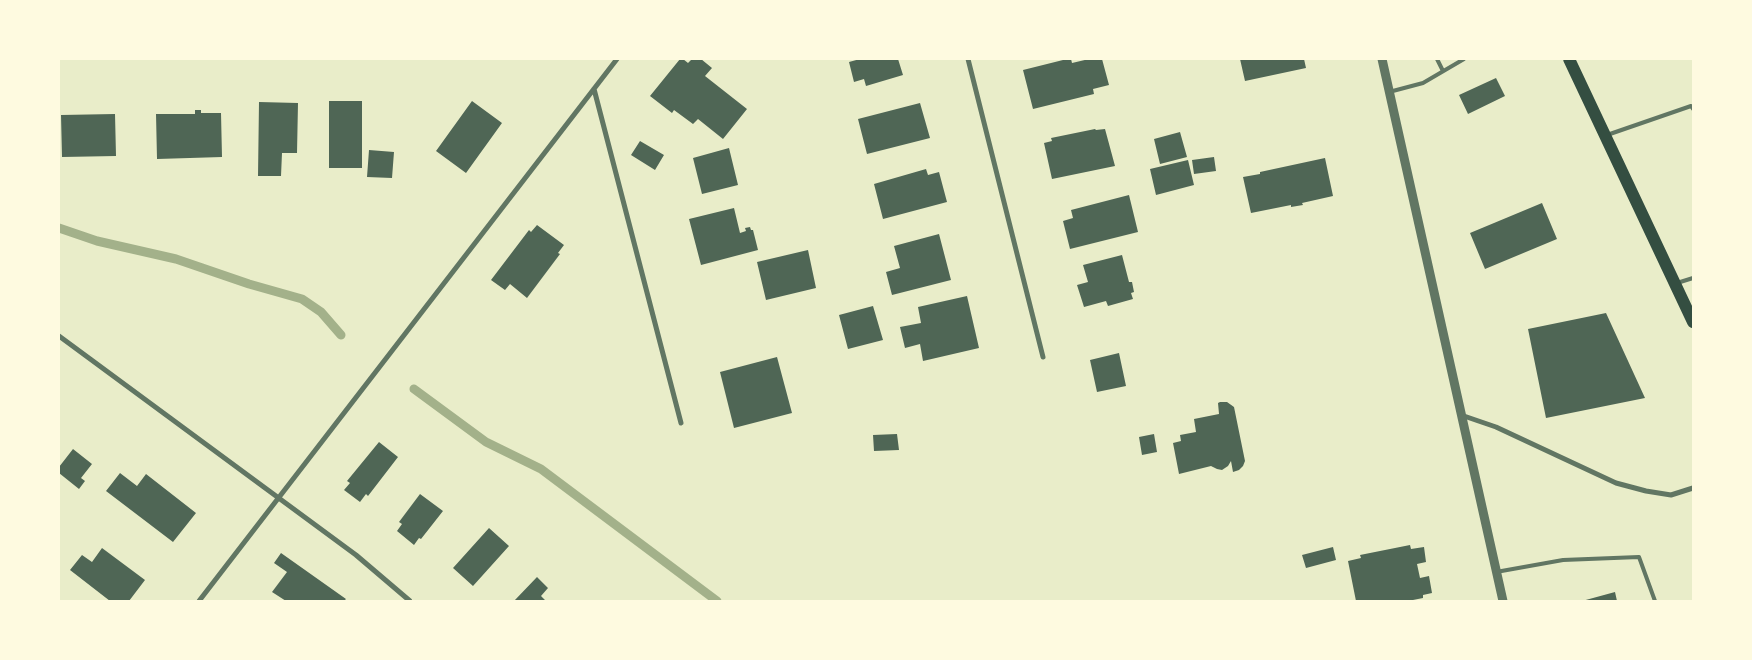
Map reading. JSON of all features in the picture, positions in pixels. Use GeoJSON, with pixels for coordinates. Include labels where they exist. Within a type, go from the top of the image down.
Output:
{"type":"FeatureCollection","features":[{"type":"Feature","properties":{"kind":"main road"},"geometry":{"type":"LineString","coordinates":[[1569,59],[1693,322]]}},
{"type":"Feature","properties":{"kind":"street"},"geometry":{"type":"LineString","coordinates":[[199,601],[617,59]]}},
{"type":"Feature","properties":{"kind":"street"},"geometry":{"type":"LineString","coordinates":[[968,59],[1043,357]]}},
{"type":"Feature","properties":{"kind":"street"},"geometry":{"type":"LineString","coordinates":[[1382,59],[1502,601]]}},
{"type":"Feature","properties":{"kind":"street"},"geometry":{"type":"LineString","coordinates":[[594,89],[681,423]]}},
{"type":"Feature","properties":{"kind":"street"},"geometry":{"type":"LineString","coordinates":[[59,336],[356,555],[410,601]]}},
{"type":"Feature","properties":{"kind":"street"},"geometry":{"type":"LineString","coordinates":[[1461,415],[1512,434],[1616,483],[1646,492],[1671,495],[1693,488]]}},
{"type":"Feature","properties":{"kind":"lane"},"geometry":{"type":"LineString","coordinates":[[1438,59],[1443,71]]}},
{"type":"Feature","properties":{"kind":"lane"},"geometry":{"type":"LineString","coordinates":[[1389,92],[1423,83],[1464,59]]}},
{"type":"Feature","properties":{"kind":"lane"},"geometry":{"type":"LineString","coordinates":[[1605,136],[1691,106],[1693,109]]}},
{"type":"Feature","properties":{"kind":"lane"},"geometry":{"type":"LineString","coordinates":[[1675,284],[1693,278]]}},
{"type":"Feature","properties":{"kind":"lane"},"geometry":{"type":"LineString","coordinates":[[1496,572],[1562,560],[1639,557],[1655,601]]}},
{"type":"Feature","properties":{"kind":"building"},"geometry":{"type":"Polygon","coordinates":[[[680,59],[688,63],[692,59],[701,59],[712,68],[705,76],[747,109],[723,139],[698,119],[693,124],[674,110],[672,113],[650,96],[680,59]]]}},
{"type":"Feature","properties":{"kind":"building"},"geometry":{"type":"Polygon","coordinates":[[[860,59],[898,59],[903,75],[866,86],[864,79],[854,82],[849,62],[860,59]]]}},
{"type":"Feature","properties":{"kind":"building"},"geometry":{"type":"Polygon","coordinates":[[[1071,59],[1072,63],[1089,59],[1102,59],[1109,85],[1093,89],[1094,94],[1033,109],[1023,70],[1071,59]]]}},
{"type":"Feature","properties":{"kind":"building"},"geometry":{"type":"Polygon","coordinates":[[[1240,59],[1304,59],[1306,68],[1245,81],[1240,59]]]}},
{"type":"Feature","properties":{"kind":"building"},"geometry":{"type":"Polygon","coordinates":[[[1496,78],[1505,96],[1468,114],[1459,95],[1496,78]]]}},
{"type":"Feature","properties":{"kind":"building"},"geometry":{"type":"Polygon","coordinates":[[[329,101],[362,101],[362,168],[329,168],[329,101]]]}},
{"type":"Feature","properties":{"kind":"building"},"geometry":{"type":"Polygon","coordinates":[[[472,101],[502,123],[466,173],[436,151],[472,101]]]}},
{"type":"Feature","properties":{"kind":"building"},"geometry":{"type":"Polygon","coordinates":[[[259,102],[298,103],[297,153],[282,153],[281,176],[258,176],[259,102]]]}},
{"type":"Feature","properties":{"kind":"building"},"geometry":{"type":"Polygon","coordinates":[[[920,103],[930,138],[867,154],[858,119],[920,103]]]}},
{"type":"Feature","properties":{"kind":"building"},"geometry":{"type":"Polygon","coordinates":[[[195,110],[201,110],[201,113],[221,113],[222,157],[157,159],[156,114],[195,114],[195,110]]]}},
{"type":"Feature","properties":{"kind":"building"},"geometry":{"type":"Polygon","coordinates":[[[115,114],[116,156],[62,157],[61,115],[115,114]]]}},
{"type":"Feature","properties":{"kind":"building"},"geometry":{"type":"Polygon","coordinates":[[[1095,129],[1105,129],[1115,166],[1052,179],[1044,143],[1052,141],[1051,138],[1095,129]]]}},
{"type":"Feature","properties":{"kind":"building"},"geometry":{"type":"Polygon","coordinates":[[[1180,132],[1187,157],[1160,164],[1154,139],[1180,132]]]}},
{"type":"Feature","properties":{"kind":"building"},"geometry":{"type":"Polygon","coordinates":[[[640,141],[664,155],[655,170],[631,155],[640,141]]]}},
{"type":"Feature","properties":{"kind":"building"},"geometry":{"type":"Polygon","coordinates":[[[729,148],[738,185],[702,194],[693,158],[729,148]]]}},
{"type":"Feature","properties":{"kind":"building"},"geometry":{"type":"Polygon","coordinates":[[[369,150],[394,152],[392,178],[367,177],[369,150]]]}},
{"type":"Feature","properties":{"kind":"building"},"geometry":{"type":"Polygon","coordinates":[[[1214,157],[1216,171],[1194,174],[1192,160],[1214,157]]]}},
{"type":"Feature","properties":{"kind":"building"},"geometry":{"type":"Polygon","coordinates":[[[1325,158],[1333,196],[1302,203],[1303,205],[1291,207],[1291,205],[1251,213],[1243,177],[1325,158]]]}},
{"type":"Feature","properties":{"kind":"building"},"geometry":{"type":"Polygon","coordinates":[[[1188,160],[1194,185],[1156,195],[1150,169],[1188,160]]]}},
{"type":"Feature","properties":{"kind":"building"},"geometry":{"type":"Polygon","coordinates":[[[926,169],[928,175],[939,172],[947,202],[883,219],[874,184],[926,169]]]}},
{"type":"Feature","properties":{"kind":"building"},"geometry":{"type":"Polygon","coordinates":[[[1129,195],[1138,232],[1070,249],[1063,221],[1073,218],[1071,210],[1129,195]]]}},
{"type":"Feature","properties":{"kind":"building"},"geometry":{"type":"Polygon","coordinates":[[[1542,203],[1557,239],[1485,269],[1470,233],[1542,203]]]}},
{"type":"Feature","properties":{"kind":"building"},"geometry":{"type":"Polygon","coordinates":[[[734,208],[740,233],[746,231],[745,228],[750,227],[753,230],[758,250],[701,265],[689,219],[734,208]]]}},
{"type":"Feature","properties":{"kind":"building"},"geometry":{"type":"Polygon","coordinates":[[[537,225],[564,245],[558,253],[560,254],[527,298],[510,284],[505,290],[491,280],[529,230],[531,232],[537,225]]]}},
{"type":"Feature","properties":{"kind":"building"},"geometry":{"type":"Polygon","coordinates":[[[939,234],[951,280],[892,295],[886,272],[900,268],[894,246],[939,234]]]}},
{"type":"Feature","properties":{"kind":"building"},"geometry":{"type":"Polygon","coordinates":[[[808,250],[816,288],[766,300],[757,262],[808,250]]]}},
{"type":"Feature","properties":{"kind":"building"},"geometry":{"type":"Polygon","coordinates":[[[1122,255],[1129,282],[1132,282],[1134,292],[1131,293],[1133,299],[1108,306],[1106,301],[1084,307],[1077,285],[1088,282],[1083,265],[1122,255]]]}},
{"type":"Feature","properties":{"kind":"building"},"geometry":{"type":"Polygon","coordinates":[[[967,296],[979,348],[923,361],[920,344],[905,348],[900,327],[921,323],[918,307],[967,296]]]}},
{"type":"Feature","properties":{"kind":"building"},"geometry":{"type":"Polygon","coordinates":[[[873,306],[883,340],[848,349],[839,315],[873,306]]]}},
{"type":"Feature","properties":{"kind":"building"},"geometry":{"type":"Polygon","coordinates":[[[1606,313],[1645,398],[1546,418],[1528,329],[1606,313]]]}},
{"type":"Feature","properties":{"kind":"building"},"geometry":{"type":"Polygon","coordinates":[[[1119,353],[1126,386],[1097,392],[1090,360],[1119,353]]]}},
{"type":"Feature","properties":{"kind":"building"},"geometry":{"type":"Polygon","coordinates":[[[777,357],[792,413],[734,428],[720,372],[777,357]]]}},
{"type":"Feature","properties":{"kind":"building"},"geometry":{"type":"Polygon","coordinates":[[[1227,402],[1234,407],[1245,461],[1243,466],[1233,472],[1231,461],[1222,470],[1211,466],[1179,474],[1173,443],[1181,441],[1180,435],[1196,432],[1194,419],[1219,414],[1218,403],[1227,402]]]}},
{"type":"Feature","properties":{"kind":"building"},"geometry":{"type":"Polygon","coordinates":[[[897,434],[899,450],[874,451],[873,435],[897,434]]]}},
{"type":"Feature","properties":{"kind":"building"},"geometry":{"type":"Polygon","coordinates":[[[1154,434],[1157,452],[1142,455],[1139,437],[1154,434]]]}},
{"type":"Feature","properties":{"kind":"building"},"geometry":{"type":"Polygon","coordinates":[[[379,442],[398,457],[368,496],[366,494],[360,502],[344,490],[350,483],[347,481],[379,442]]]}},
{"type":"Feature","properties":{"kind":"building"},"geometry":{"type":"Polygon","coordinates":[[[73,449],[92,464],[81,478],[85,481],[79,489],[59,473],[59,467],[73,449]]]}},
{"type":"Feature","properties":{"kind":"building"},"geometry":{"type":"Polygon","coordinates":[[[120,473],[137,486],[146,474],[196,513],[173,542],[106,491],[120,473]]]}},
{"type":"Feature","properties":{"kind":"building"},"geometry":{"type":"Polygon","coordinates":[[[420,494],[443,511],[414,545],[397,531],[402,524],[399,522],[420,494]]]}},
{"type":"Feature","properties":{"kind":"building"},"geometry":{"type":"Polygon","coordinates":[[[489,528],[509,546],[473,586],[453,568],[489,528]]]}},
{"type":"Feature","properties":{"kind":"building"},"geometry":{"type":"Polygon","coordinates":[[[1410,545],[1411,549],[1424,547],[1426,562],[1417,564],[1420,578],[1429,576],[1432,593],[1423,595],[1423,598],[1408,601],[1356,601],[1348,561],[1361,558],[1360,555],[1410,545]]]}},
{"type":"Feature","properties":{"kind":"building"},"geometry":{"type":"Polygon","coordinates":[[[1333,547],[1336,560],[1306,568],[1302,555],[1333,547]]]}},
{"type":"Feature","properties":{"kind":"building"},"geometry":{"type":"Polygon","coordinates":[[[102,548],[145,580],[129,601],[110,601],[70,570],[82,555],[92,562],[102,548]]]}},
{"type":"Feature","properties":{"kind":"building"},"geometry":{"type":"Polygon","coordinates":[[[281,553],[346,599],[344,601],[286,601],[272,592],[287,572],[274,563],[281,553]]]}},
{"type":"Feature","properties":{"kind":"building"},"geometry":{"type":"Polygon","coordinates":[[[537,577],[548,588],[541,596],[546,601],[514,601],[537,577]]]}},
{"type":"Feature","properties":{"kind":"building"},"geometry":{"type":"Polygon","coordinates":[[[1615,592],[1617,601],[1582,601],[1615,592]]]}},
{"type":"Feature","properties":{"kind":"waterway"},"geometry":{"type":"LineString","coordinates":[[59,228],[97,241],[176,259],[249,284],[302,299],[321,312],[341,335]]}},
{"type":"Feature","properties":{"kind":"waterway"},"geometry":{"type":"LineString","coordinates":[[414,389],[486,442],[541,469],[717,601]]}}]}
